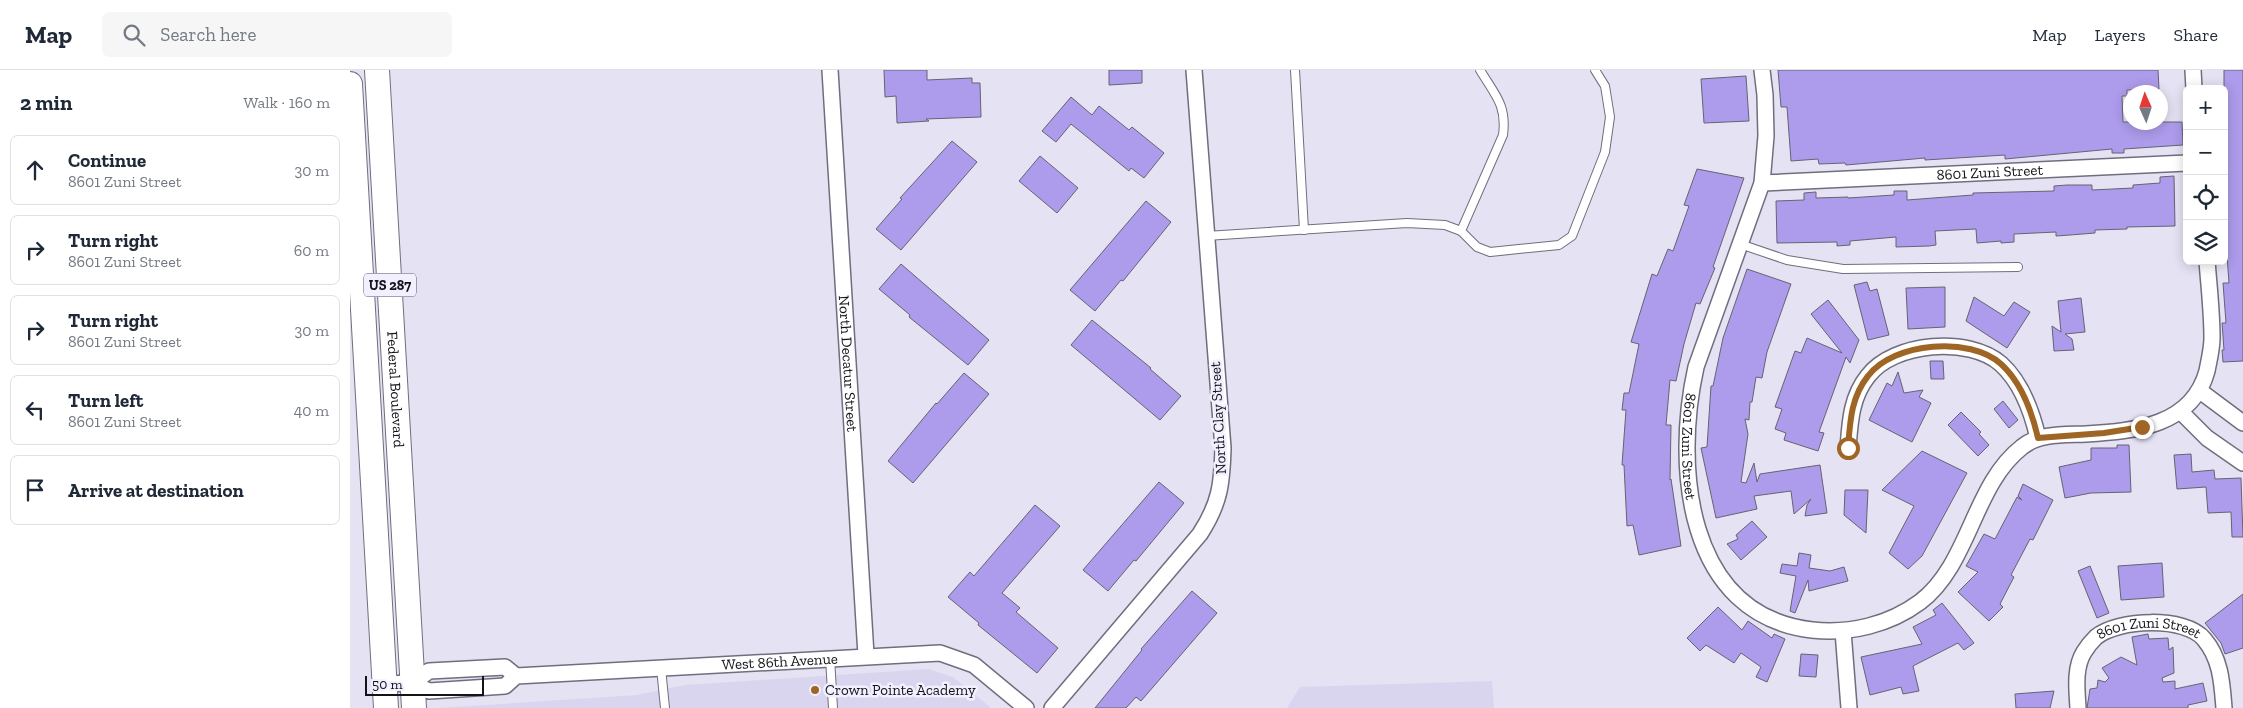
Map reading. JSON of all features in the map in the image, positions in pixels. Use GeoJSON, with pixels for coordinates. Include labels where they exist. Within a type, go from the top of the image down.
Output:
{"type":"FeatureCollection","features":[{"type":"Feature","properties":{"kind":"main road","name":"Federal Boulevard"},"geometry":{"type":"LineString","coordinates":[[377,70],[414,708]]}},
{"type":"Feature","properties":{"kind":"main road","name":"Federal Boulevard"},"geometry":{"type":"LineString","coordinates":[[350,84],[386,708]]}},
{"type":"Feature","properties":{"kind":"street","name":"North Decatur Street"},"geometry":{"type":"LineString","coordinates":[[830,70],[866,656]]}},
{"type":"Feature","properties":{"kind":"street","name":"North Clay Street"},"geometry":{"type":"LineString","coordinates":[[1052,708],[1200,534],[1216,507],[1222,481],[1223,448],[1194,70]]}},
{"type":"Feature","properties":{"kind":"street","name":"8601 Zuni Street"},"geometry":{"type":"LineString","coordinates":[[1762,70],[1766,136],[1762,183],[1696,367],[1690,394],[1687,442],[1688,476],[1694,517],[1698,535],[1710,562],[1738,596],[1775,620],[1791,626],[1821,631],[1843,631],[1881,622],[1905,612],[1923,600],[1938,586],[1946,575],[1992,485],[2004,466],[2022,447],[2038,438],[2104,433],[2142,427],[2181,412],[2200,391],[2211,352],[2212,339],[2207,265]]}},
{"type":"Feature","properties":{"kind":"street"},"geometry":{"type":"LineString","coordinates":[[2193,70],[2194,85]]}},
{"type":"Feature","properties":{"kind":"street","name":"8601 Zuni Street"},"geometry":{"type":"LineString","coordinates":[[1762,183],[2183,163]]}},
{"type":"Feature","properties":{"kind":"street"},"geometry":{"type":"LineString","coordinates":[[1848,448],[1852,410],[1859,389],[1868,375],[1880,364],[1905,352],[1932,347],[1971,348],[1983,352],[2002,365],[2020,389],[2038,438]]}},
{"type":"Feature","properties":{"kind":"street"},"geometry":{"type":"LineString","coordinates":[[2200,391],[2243,423]]}},
{"type":"Feature","properties":{"kind":"street"},"geometry":{"type":"LineString","coordinates":[[2181,412],[2207,438],[2243,463]]}},
{"type":"Feature","properties":{"kind":"street","name":"8601 Zuni Street"},"geometry":{"type":"LineString","coordinates":[[2078,708],[2077,672],[2084,652],[2096,638],[2116,627],[2162,623],[2194,631],[2208,644],[2213,651],[2221,676],[2224,708]]}},
{"type":"Feature","properties":{"kind":"street"},"geometry":{"type":"LineString","coordinates":[[1843,631],[1849,708]]}},
{"type":"Feature","properties":{"kind":"street","name":"West 86th Avenue"},"geometry":{"type":"LineString","coordinates":[[384,684],[412,683],[429,691],[505,686],[516,676],[920,652],[949,655],[974,666],[1026,708]]}},
{"type":"Feature","properties":{"kind":"lane"},"geometry":{"type":"LineString","coordinates":[[1295,70],[1304,230]]}},
{"type":"Feature","properties":{"kind":"lane"},"geometry":{"type":"LineString","coordinates":[[1461,231],[1502,135],[1505,119],[1502,107],[1480,70]]}},
{"type":"Feature","properties":{"kind":"lane"},"geometry":{"type":"LineString","coordinates":[[1206,236],[1407,223],[1445,225],[1461,231],[1477,247],[1490,252],[1559,244],[1572,236],[1605,152],[1610,117],[1605,86],[1595,70]]}},
{"type":"Feature","properties":{"kind":"lane"},"geometry":{"type":"LineString","coordinates":[[1740,244],[1787,260],[1843,270],[2018,267]]}},
{"type":"Feature","properties":{"kind":"lane"},"geometry":{"type":"LineString","coordinates":[[830,658],[833,708]]}},
{"type":"Feature","properties":{"kind":"lane"},"geometry":{"type":"LineString","coordinates":[[661,668],[665,708]]}},
{"type":"Feature","properties":{"kind":"shaded area","name":"Crown Pointe Academy"},"geometry":{"type":"Polygon","coordinates":[[[928,669],[953,677],[991,708],[440,708],[637,695],[685,685],[928,669]]]}},
{"type":"Feature","properties":{"kind":"shaded area"},"geometry":{"type":"Polygon","coordinates":[[[1492,681],[1494,708],[1287,708],[1300,687],[1492,681]]]}},
{"type":"Feature","properties":{"kind":"building"},"geometry":{"type":"Polygon","coordinates":[[[884,70],[927,70],[927,80],[972,78],[972,83],[980,83],[981,117],[926,119],[929,121],[897,123],[896,96],[885,97],[884,70]]]}},
{"type":"Feature","properties":{"kind":"building"},"geometry":{"type":"Polygon","coordinates":[[[1109,70],[1142,70],[1142,83],[1109,85],[1109,70]]]}},
{"type":"Feature","properties":{"kind":"building"},"geometry":{"type":"Polygon","coordinates":[[[1778,70],[2158,70],[2159,85],[2123,85],[2123,130],[2168,130],[2168,122],[2182,122],[2183,145],[2124,149],[2124,153],[2112,153],[2112,149],[2005,159],[2005,155],[1925,160],[1925,158],[1846,165],[1845,163],[1819,164],[1818,159],[1791,161],[1787,107],[1781,107],[1778,70]]]}},
{"type":"Feature","properties":{"kind":"building"},"geometry":{"type":"Polygon","coordinates":[[[2224,70],[2243,70],[2243,361],[2223,362],[2222,323],[2226,323],[2223,283],[2229,283],[2228,85],[2224,85],[2224,70]]]}},
{"type":"Feature","properties":{"kind":"building"},"geometry":{"type":"Polygon","coordinates":[[[1746,76],[1749,121],[1704,123],[1701,79],[1746,76]]]}},
{"type":"Feature","properties":{"kind":"building"},"geometry":{"type":"Polygon","coordinates":[[[1071,97],[1092,115],[1099,106],[1129,130],[1132,127],[1164,153],[1144,178],[1131,168],[1129,171],[1071,124],[1056,142],[1042,131],[1071,97]]]}},
{"type":"Feature","properties":{"kind":"building"},"geometry":{"type":"Polygon","coordinates":[[[952,141],[977,162],[901,250],[876,229],[902,199],[900,198],[952,141]]]}},
{"type":"Feature","properties":{"kind":"building"},"geometry":{"type":"Polygon","coordinates":[[[1040,156],[1078,188],[1057,213],[1019,181],[1040,156]]]}},
{"type":"Feature","properties":{"kind":"building"},"geometry":{"type":"Polygon","coordinates":[[[1697,169],[1744,178],[1713,267],[1715,268],[1700,304],[1696,303],[1676,381],[1670,380],[1666,425],[1671,425],[1670,480],[1681,546],[1639,555],[1633,525],[1627,526],[1624,465],[1622,465],[1626,410],[1622,410],[1624,393],[1629,393],[1639,344],[1631,342],[1652,274],[1657,276],[1668,249],[1673,251],[1689,206],[1684,205],[1697,169]]]}},
{"type":"Feature","properties":{"kind":"building"},"geometry":{"type":"Polygon","coordinates":[[[2174,176],[2175,226],[2127,227],[2127,229],[2095,230],[2095,233],[2056,236],[2056,232],[2014,234],[2014,242],[2001,243],[2001,241],[1977,243],[1976,229],[1935,231],[1936,245],[1929,246],[1896,247],[1896,237],[1850,241],[1850,245],[1837,246],[1837,242],[1777,243],[1776,201],[1804,200],[1804,193],[1816,192],[1816,198],[1848,198],[1894,195],[1894,191],[1907,191],[1907,200],[1973,195],[1973,193],[2054,191],[2054,186],[2067,185],[2092,185],[2092,190],[2133,188],[2133,185],[2160,183],[2160,177],[2174,176]]]}},
{"type":"Feature","properties":{"kind":"building"},"geometry":{"type":"Polygon","coordinates":[[[1146,201],[1171,222],[1123,281],[1121,280],[1095,311],[1070,290],[1146,201]]]}},
{"type":"Feature","properties":{"kind":"building"},"geometry":{"type":"Polygon","coordinates":[[[901,264],[989,340],[968,365],[909,317],[910,315],[879,289],[901,264]]]}},
{"type":"Feature","properties":{"kind":"building"},"geometry":{"type":"Polygon","coordinates":[[[1747,269],[1791,284],[1767,352],[1762,378],[1756,377],[1752,402],[1750,402],[1749,420],[1745,419],[1748,434],[1741,482],[1746,483],[1754,463],[1757,482],[1760,474],[1820,465],[1827,513],[1805,516],[1807,505],[1811,499],[1794,514],[1791,491],[1754,496],[1757,509],[1716,518],[1701,448],[1707,447],[1711,386],[1713,386],[1723,338],[1747,269]]]}},
{"type":"Feature","properties":{"kind":"building"},"geometry":{"type":"Polygon","coordinates":[[[1867,282],[1870,291],[1877,289],[1889,335],[1868,340],[1854,285],[1867,282]]]}},
{"type":"Feature","properties":{"kind":"building"},"geometry":{"type":"Polygon","coordinates":[[[1945,287],[1945,327],[1908,329],[1906,288],[1945,287]]]}},
{"type":"Feature","properties":{"kind":"building"},"geometry":{"type":"Polygon","coordinates":[[[1974,297],[2004,316],[2014,302],[2030,312],[2007,348],[1966,321],[1974,297]]]}},
{"type":"Feature","properties":{"kind":"building"},"geometry":{"type":"Polygon","coordinates":[[[2081,298],[2085,332],[2065,334],[2072,339],[2074,350],[2054,351],[2052,326],[2061,332],[2058,301],[2081,298]]]}},
{"type":"Feature","properties":{"kind":"building"},"geometry":{"type":"Polygon","coordinates":[[[1828,300],[1859,340],[1850,363],[1846,357],[1819,432],[1824,433],[1818,451],[1784,440],[1786,433],[1775,429],[1782,409],[1775,407],[1795,351],[1801,353],[1807,338],[1842,353],[1811,314],[1828,300]]]}},
{"type":"Feature","properties":{"kind":"building"},"geometry":{"type":"Polygon","coordinates":[[[1092,320],[1151,368],[1181,396],[1160,420],[1071,345],[1092,320]]]}},
{"type":"Feature","properties":{"kind":"building"},"geometry":{"type":"Polygon","coordinates":[[[1930,361],[1943,361],[1944,379],[1931,379],[1930,361]]]}},
{"type":"Feature","properties":{"kind":"building"},"geometry":{"type":"Polygon","coordinates":[[[1898,372],[1904,393],[1923,390],[1919,397],[1931,403],[1912,442],[1869,420],[1887,383],[1892,386],[1898,372]]]}},
{"type":"Feature","properties":{"kind":"building"},"geometry":{"type":"Polygon","coordinates":[[[964,373],[989,394],[913,483],[888,461],[936,403],[964,373]]]}},
{"type":"Feature","properties":{"kind":"building"},"geometry":{"type":"Polygon","coordinates":[[[2003,401],[2018,420],[2009,428],[1994,409],[2003,401]]]}},
{"type":"Feature","properties":{"kind":"building"},"geometry":{"type":"Polygon","coordinates":[[[1961,412],[1981,432],[1979,434],[1989,445],[1978,456],[1948,425],[1961,412]]]}},
{"type":"Feature","properties":{"kind":"building"},"geometry":{"type":"Polygon","coordinates":[[[2117,445],[2129,445],[2131,492],[2091,493],[2065,498],[2059,467],[2091,460],[2091,448],[2117,448],[2117,445]]]}},
{"type":"Feature","properties":{"kind":"building"},"geometry":{"type":"Polygon","coordinates":[[[1922,451],[1967,473],[1922,556],[1908,569],[1889,553],[1914,506],[1882,490],[1922,451]]]}},
{"type":"Feature","properties":{"kind":"building"},"geometry":{"type":"Polygon","coordinates":[[[2191,454],[2192,472],[2214,470],[2215,479],[2241,478],[2243,537],[2232,537],[2231,512],[2208,513],[2206,487],[2177,489],[2174,455],[2191,454]]]}},
{"type":"Feature","properties":{"kind":"building"},"geometry":{"type":"Polygon","coordinates":[[[1159,482],[1184,503],[1136,561],[1134,560],[1108,591],[1083,570],[1159,482]]]}},
{"type":"Feature","properties":{"kind":"building"},"geometry":{"type":"Polygon","coordinates":[[[2023,484],[2053,500],[2033,540],[2030,539],[2011,575],[2014,577],[2000,604],[2003,607],[1989,621],[1958,592],[1978,572],[1966,566],[1984,534],[1995,539],[2017,497],[2022,500],[2018,496],[2023,484]]]}},
{"type":"Feature","properties":{"kind":"building"},"geometry":{"type":"Polygon","coordinates":[[[1845,490],[1868,490],[1866,533],[1844,515],[1845,490]]]}},
{"type":"Feature","properties":{"kind":"building"},"geometry":{"type":"Polygon","coordinates":[[[1035,505],[1060,526],[1002,593],[1020,608],[1016,612],[1058,648],[1037,673],[978,625],[979,623],[948,597],[970,572],[974,576],[1035,505]]]}},
{"type":"Feature","properties":{"kind":"building"},"geometry":{"type":"Polygon","coordinates":[[[1752,521],[1767,537],[1741,560],[1727,544],[1738,539],[1736,535],[1752,521]]]}},
{"type":"Feature","properties":{"kind":"building"},"geometry":{"type":"Polygon","coordinates":[[[1799,553],[1811,555],[1809,568],[1830,571],[1844,567],[1848,581],[1809,591],[1808,580],[1795,613],[1790,611],[1796,576],[1780,573],[1782,564],[1797,566],[1799,553]]]}},
{"type":"Feature","properties":{"kind":"building"},"geometry":{"type":"Polygon","coordinates":[[[2162,563],[2164,597],[2121,600],[2118,566],[2162,563]]]}},
{"type":"Feature","properties":{"kind":"building"},"geometry":{"type":"Polygon","coordinates":[[[2090,566],[2109,613],[2097,618],[2078,571],[2090,566]]]}},
{"type":"Feature","properties":{"kind":"building"},"geometry":{"type":"Polygon","coordinates":[[[1192,591],[1217,613],[1141,701],[1136,697],[1126,708],[1095,708],[1141,649],[1192,591]]]}},
{"type":"Feature","properties":{"kind":"building"},"geometry":{"type":"Polygon","coordinates":[[[2243,594],[2243,648],[2225,654],[2221,643],[2205,623],[2243,594]]]}},
{"type":"Feature","properties":{"kind":"building"},"geometry":{"type":"Polygon","coordinates":[[[1942,603],[1974,643],[1964,650],[1958,643],[1913,666],[1919,691],[1903,694],[1901,687],[1870,695],[1861,657],[1922,644],[1913,627],[1936,615],[1933,610],[1942,603]]]}},
{"type":"Feature","properties":{"kind":"building"},"geometry":{"type":"Polygon","coordinates":[[[1718,607],[1742,630],[1748,621],[1772,638],[1774,634],[1785,639],[1767,682],[1756,677],[1761,667],[1741,653],[1734,663],[1706,645],[1700,651],[1687,638],[1718,607]]]}},
{"type":"Feature","properties":{"kind":"building"},"geometry":{"type":"Polygon","coordinates":[[[2148,634],[2149,639],[2168,638],[2169,650],[2173,647],[2174,673],[2162,678],[2163,682],[2175,681],[2175,689],[2203,683],[2207,701],[2188,705],[2188,708],[2087,708],[2090,689],[2097,688],[2098,680],[2105,682],[2109,678],[2102,668],[2121,657],[2137,665],[2132,637],[2148,634]]]}},
{"type":"Feature","properties":{"kind":"building"},"geometry":{"type":"Polygon","coordinates":[[[1801,654],[1818,655],[1816,677],[1799,676],[1801,654]]]}},
{"type":"Feature","properties":{"kind":"building"},"geometry":{"type":"Polygon","coordinates":[[[2054,691],[2050,708],[2016,708],[2015,694],[2054,691]]]}},
{"type":"Feature","properties":{"kind":"place","name":"Crown Pointe Academy"},"geometry":{"type":"Point","coordinates":[815,690]}},
{"type":"Feature","properties":{"kind":"route"},"geometry":{"type":"LineString","coordinates":[[1848,448],[1852,410],[1859,389],[1868,375],[1880,364],[1918,348],[1971,348],[1994,358],[2013,378],[2020,389],[2035,425],[2038,438],[2104,433],[2142,427]]}}]}
